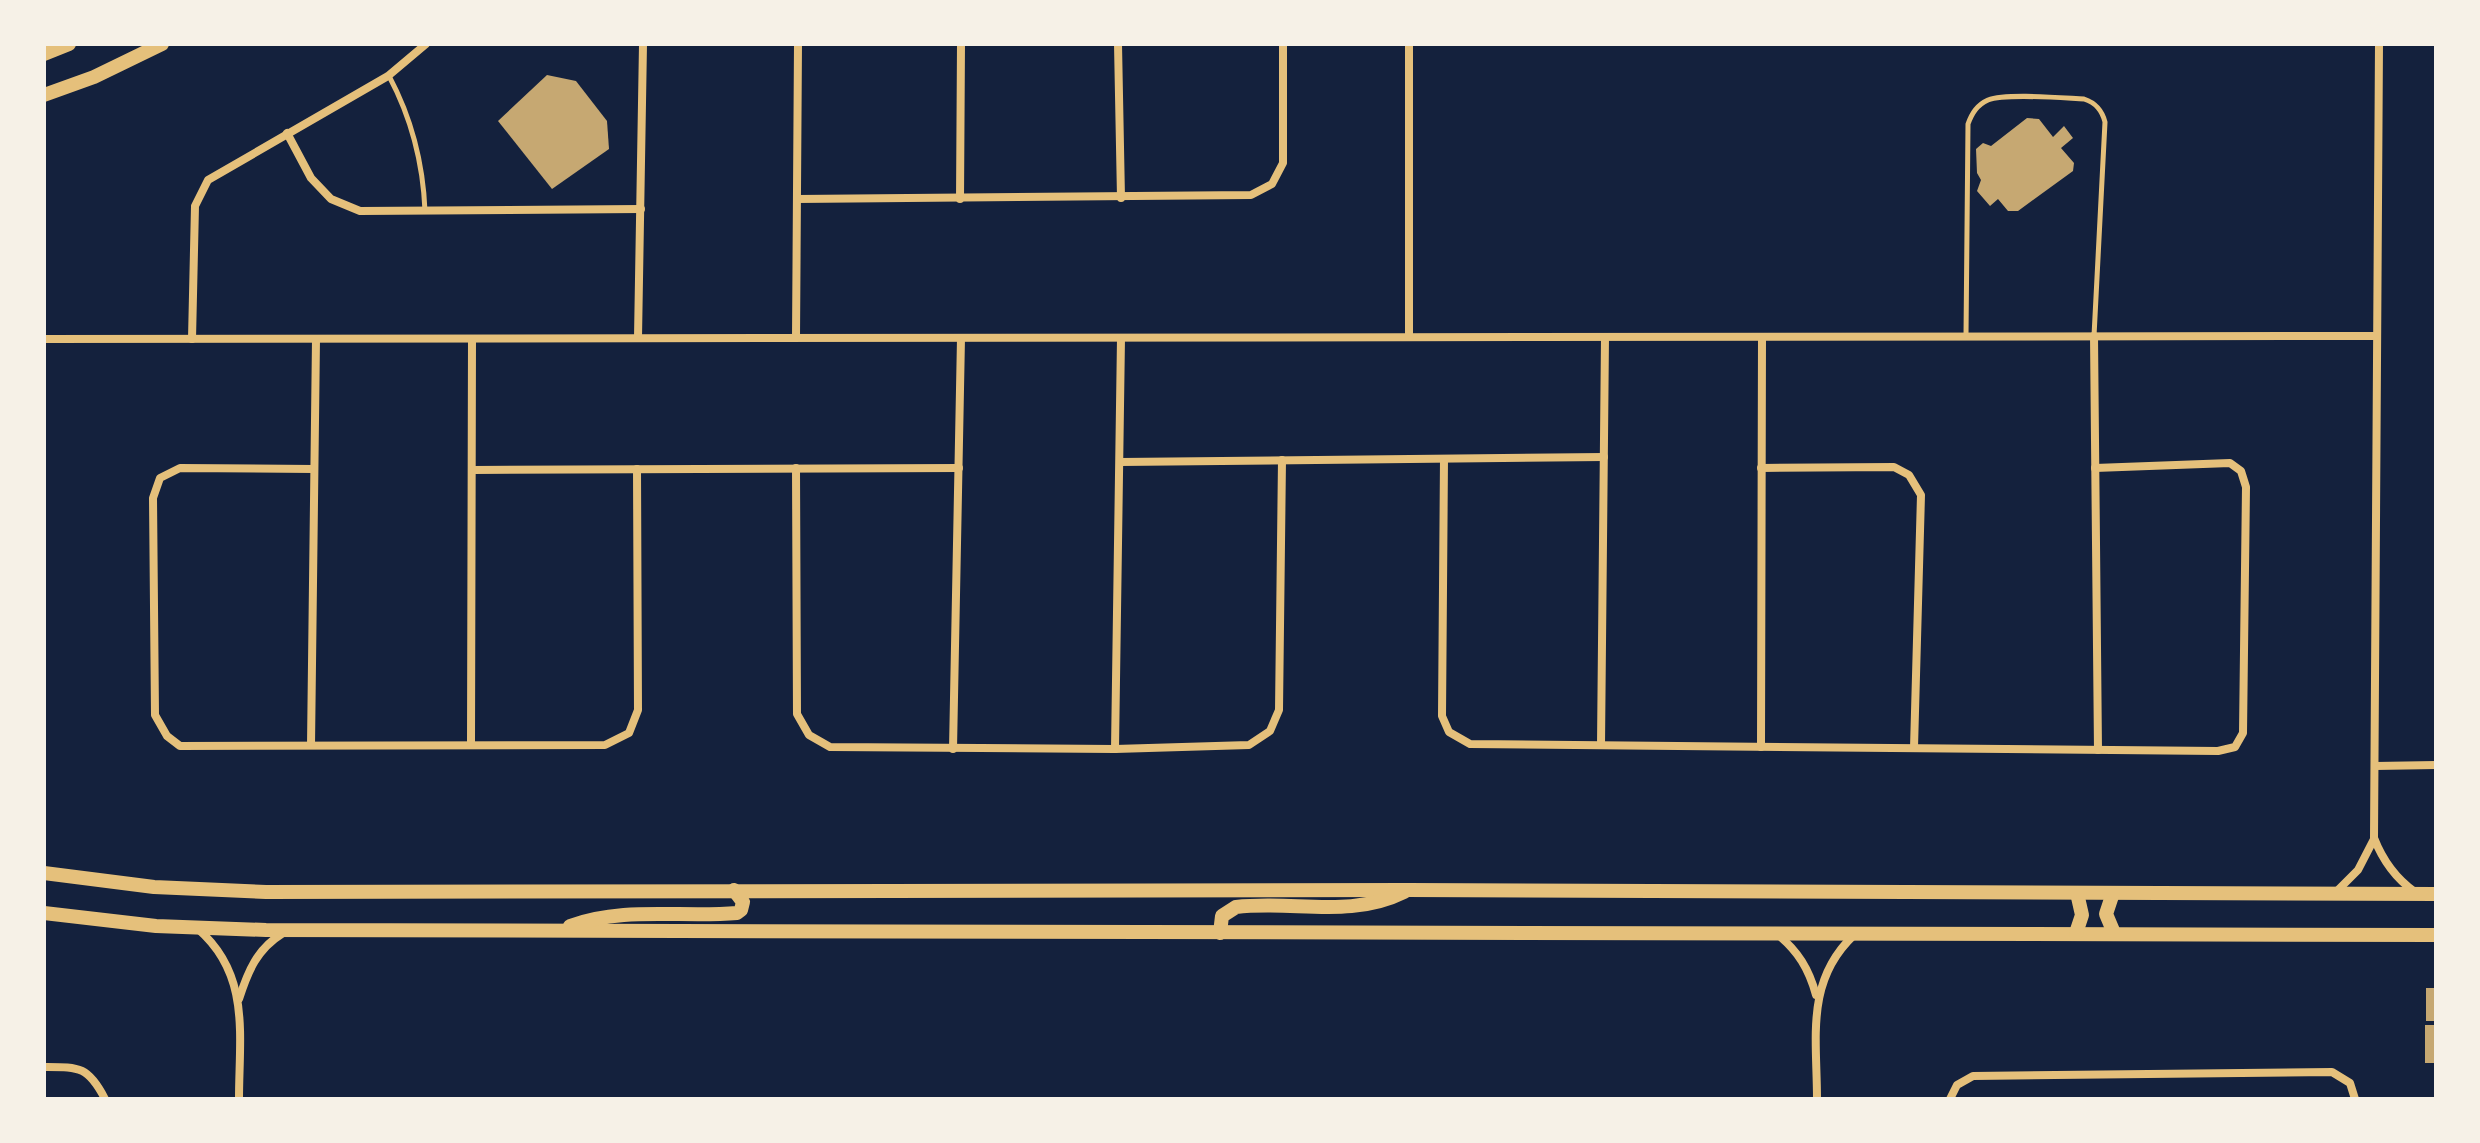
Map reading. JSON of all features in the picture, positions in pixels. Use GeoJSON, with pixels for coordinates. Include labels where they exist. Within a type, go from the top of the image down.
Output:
{"type":"FeatureCollection","features":[{"type":"Feature","properties":{"kind":"street"},"geometry":{"type":"LineString","coordinates":[[44,54],[69,44]]}},
{"type":"Feature","properties":{"kind":"street"},"geometry":{"type":"LineString","coordinates":[[44,95],[94,77],[162,44]]}},
{"type":"Feature","properties":{"kind":"street"},"geometry":{"type":"LineString","coordinates":[[192,339],[195,206],[208,180],[388,76],[426,44]]}},
{"type":"Feature","properties":{"kind":"street"},"geometry":{"type":"LineString","coordinates":[[638,338],[643,44]]}},
{"type":"Feature","properties":{"kind":"street"},"geometry":{"type":"LineString","coordinates":[[796,338],[798,44]]}},
{"type":"Feature","properties":{"kind":"street"},"geometry":{"type":"LineString","coordinates":[[960,199],[961,44]]}},
{"type":"Feature","properties":{"kind":"street"},"geometry":{"type":"LineString","coordinates":[[1118,44],[1121,198]]}},
{"type":"Feature","properties":{"kind":"street"},"geometry":{"type":"LineString","coordinates":[[797,199],[1251,195],[1272,184],[1283,163],[1283,44]]}},
{"type":"Feature","properties":{"kind":"street"},"geometry":{"type":"LineString","coordinates":[[1409,44],[1409,337]]}},
{"type":"Feature","properties":{"kind":"street"},"geometry":{"type":"LineString","coordinates":[[2379,44],[2374,838],[2395,876],[2418,894]]}},
{"type":"Feature","properties":{"kind":"street"},"geometry":{"type":"LineString","coordinates":[[287,133],[311,178],[331,199],[360,211],[641,209]]}},
{"type":"Feature","properties":{"kind":"street"},"geometry":{"type":"LineString","coordinates":[[2094,336],[2098,750]]}},
{"type":"Feature","properties":{"kind":"street"},"geometry":{"type":"LineString","coordinates":[[44,339],[2376,336]]}},
{"type":"Feature","properties":{"kind":"street"},"geometry":{"type":"LineString","coordinates":[[1601,745],[1605,337]]}},
{"type":"Feature","properties":{"kind":"street"},"geometry":{"type":"LineString","coordinates":[[1761,747],[1762,337]]}},
{"type":"Feature","properties":{"kind":"street"},"geometry":{"type":"LineString","coordinates":[[953,749],[961,338]]}},
{"type":"Feature","properties":{"kind":"street"},"geometry":{"type":"LineString","coordinates":[[1115,749],[1121,338]]}},
{"type":"Feature","properties":{"kind":"street"},"geometry":{"type":"LineString","coordinates":[[311,745],[316,339]]}},
{"type":"Feature","properties":{"kind":"street"},"geometry":{"type":"LineString","coordinates":[[471,745],[472,339]]}},
{"type":"Feature","properties":{"kind":"street"},"geometry":{"type":"LineString","coordinates":[[1120,462],[1604,457]]}},
{"type":"Feature","properties":{"kind":"street"},"geometry":{"type":"LineString","coordinates":[[1444,459],[1442,716],[1449,732],[1470,744],[2218,751],[2235,747],[2243,733],[2246,487],[2241,471],[2230,463],[2095,468]]}},
{"type":"Feature","properties":{"kind":"street"},"geometry":{"type":"LineString","coordinates":[[796,468],[797,714],[809,735],[830,747],[1115,749],[1249,745],[1270,731],[1279,710],[1282,460]]}},
{"type":"Feature","properties":{"kind":"street"},"geometry":{"type":"LineString","coordinates":[[1761,468],[1894,467],[1909,475],[1921,495],[1914,748]]}},
{"type":"Feature","properties":{"kind":"street"},"geometry":{"type":"LineString","coordinates":[[314,469],[180,468],[160,478],[153,498],[155,715],[167,736],[180,746],[605,745],[629,733],[638,710],[637,469]]}},
{"type":"Feature","properties":{"kind":"street"},"geometry":{"type":"LineString","coordinates":[[473,470],[959,468]]}},
{"type":"Feature","properties":{"kind":"street"},"geometry":{"type":"LineString","coordinates":[[2375,766],[2436,765]]}},
{"type":"Feature","properties":{"kind":"street"},"geometry":{"type":"LineString","coordinates":[[2334,894],[2358,870],[2374,838]]}},
{"type":"Feature","properties":{"kind":"street"},"geometry":{"type":"LineString","coordinates":[[44,873],[102,882],[206,891],[1408,890],[2436,894]]}},
{"type":"Feature","properties":{"kind":"street"},"geometry":{"type":"LineString","coordinates":[[558,930],[590,919],[628,914],[737,913],[743,902],[734,890]]}},
{"type":"Feature","properties":{"kind":"street"},"geometry":{"type":"LineString","coordinates":[[1220,933],[1222,916],[1236,907],[1349,908],[1383,901],[1408,890]]}},
{"type":"Feature","properties":{"kind":"street"},"geometry":{"type":"LineString","coordinates":[[2076,933],[2082,915],[2077,893]]}},
{"type":"Feature","properties":{"kind":"street"},"geometry":{"type":"LineString","coordinates":[[2113,893],[2106,914],[2114,933]]}},
{"type":"Feature","properties":{"kind":"street"},"geometry":{"type":"LineString","coordinates":[[44,913],[116,923],[198,929],[288,930],[2436,935]]}},
{"type":"Feature","properties":{"kind":"street"},"geometry":{"type":"LineString","coordinates":[[198,929],[226,960],[239,1000]]}},
{"type":"Feature","properties":{"kind":"street"},"geometry":{"type":"LineString","coordinates":[[239,1099],[239,1000],[256,956],[288,930]]}},
{"type":"Feature","properties":{"kind":"street"},"geometry":{"type":"LineString","coordinates":[[1775,932],[1791,945],[1804,962],[1817,1000]]}},
{"type":"Feature","properties":{"kind":"street"},"geometry":{"type":"LineString","coordinates":[[1817,1099],[1817,1000],[1827,970],[1857,932]]}},
{"type":"Feature","properties":{"kind":"street"},"geometry":{"type":"LineString","coordinates":[[44,1067],[78,1067],[95,1080],[105,1099]]}},
{"type":"Feature","properties":{"kind":"street"},"geometry":{"type":"LineString","coordinates":[[1950,1099],[1957,1085],[1973,1076],[2332,1072],[2350,1083],[2355,1099]]}},
{"type":"Feature","properties":{"kind":"lane"},"geometry":{"type":"LineString","coordinates":[[388,76],[404,107],[416,141],[425,211]]}},
{"type":"Feature","properties":{"kind":"lane"},"geometry":{"type":"LineString","coordinates":[[1966,336],[1968,124],[1971,115],[1984,101],[2003,97],[2084,99],[2092,102],[2103,114],[2094,336]]}},
{"type":"Feature","properties":{"kind":"building"},"geometry":{"type":"Polygon","coordinates":[[[547,75],[576,81],[607,121],[609,149],[552,189],[498,121],[547,75]]]}},
{"type":"Feature","properties":{"kind":"building"},"geometry":{"type":"Polygon","coordinates":[[[2027,118],[2039,119],[2053,137],[2064,126],[2073,138],[2061,148],[2074,163],[2073,171],[2018,211],[2008,211],[1998,199],[1990,206],[1977,191],[1981,180],[1977,173],[1976,149],[1983,143],[1991,146],[2027,118]]]}},
{"type":"Feature","properties":{"kind":"building"},"geometry":{"type":"Polygon","coordinates":[[[2426,988],[2436,988],[2436,1021],[2426,1021],[2426,988]]]}},
{"type":"Feature","properties":{"kind":"building"},"geometry":{"type":"Polygon","coordinates":[[[2425,1025],[2436,1025],[2436,1063],[2425,1063],[2425,1025]]]}}]}
